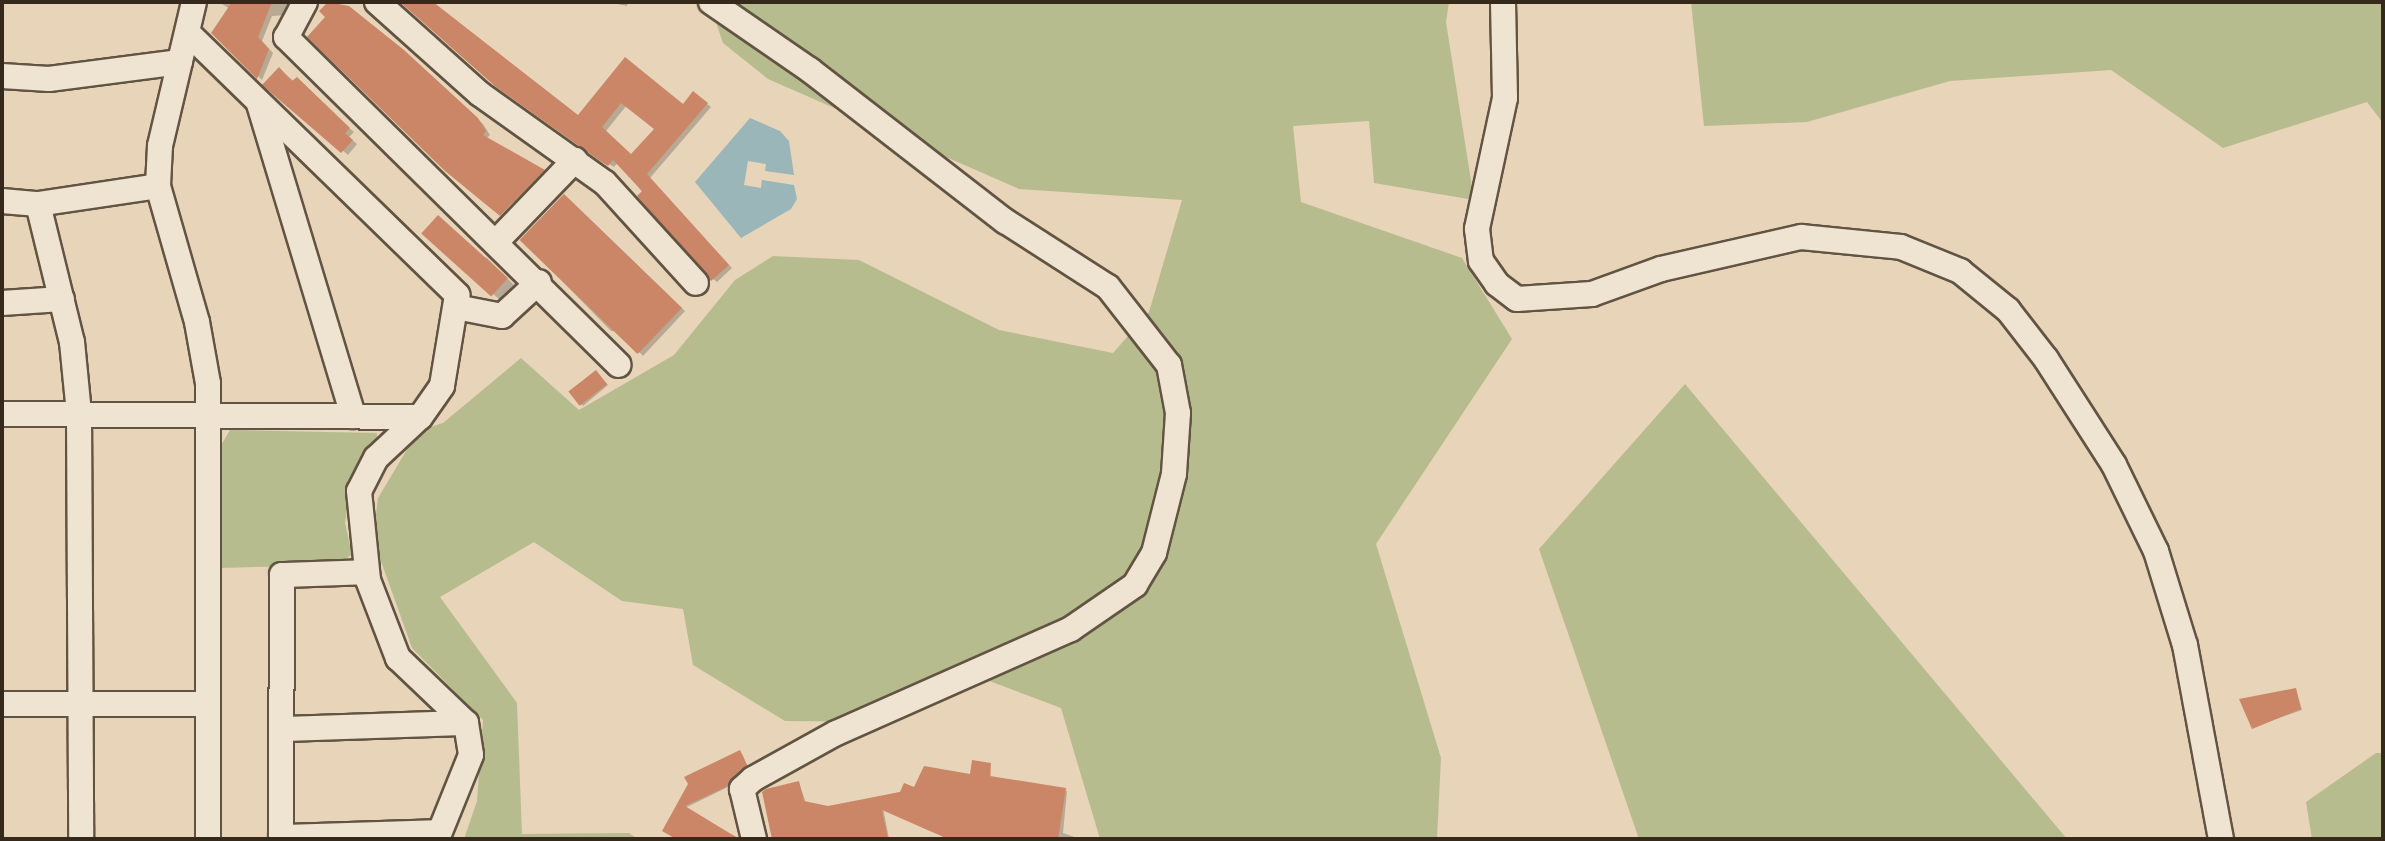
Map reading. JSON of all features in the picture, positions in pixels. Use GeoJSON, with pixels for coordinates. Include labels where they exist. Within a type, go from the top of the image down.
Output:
{"type":"FeatureCollection","features":[{"type":"Feature","properties":{"kind":"street"},"geometry":{"type":"LineString","coordinates":[[194,2],[160,146],[158,186],[203,349],[208,413],[208,839]]}},
{"type":"Feature","properties":{"kind":"street"},"geometry":{"type":"LineString","coordinates":[[305,2],[286,37],[539,282],[619,365]]}},
{"type":"Feature","properties":{"kind":"street"},"geometry":{"type":"LineString","coordinates":[[377,2],[480,94],[605,183],[696,283]]}},
{"type":"Feature","properties":{"kind":"street"},"geometry":{"type":"LineString","coordinates":[[711,2],[810,70],[1005,221],[1108,287],[1169,365],[1178,413],[1171,488],[1154,553],[1135,585],[1071,629],[836,733],[753,779],[742,789],[754,839]]}},
{"type":"Feature","properties":{"kind":"street"},"geometry":{"type":"LineString","coordinates":[[1503,2],[1505,98],[1477,229],[1481,261],[1497,284],[1517,299],[1592,294],[1661,269],[1801,237],[1901,247],[1960,271],[2008,310],[2046,359],[2114,465],[2156,551],[2185,645],[2221,839]]}},
{"type":"Feature","properties":{"kind":"street"},"geometry":{"type":"LineString","coordinates":[[188,33],[457,295],[442,386],[420,417],[376,458],[359,491],[366,572],[398,658],[466,723],[471,755],[438,836],[281,838],[282,575],[366,572]]}},
{"type":"Feature","properties":{"kind":"street"},"geometry":{"type":"LineString","coordinates":[[2,76],[49,79],[180,62]]}},
{"type":"Feature","properties":{"kind":"street"},"geometry":{"type":"LineString","coordinates":[[257,100],[353,416]]}},
{"type":"Feature","properties":{"kind":"street"},"geometry":{"type":"LineString","coordinates":[[496,242],[575,160]]}},
{"type":"Feature","properties":{"kind":"street"},"geometry":{"type":"LineString","coordinates":[[2,201],[38,204],[158,186]]}},
{"type":"Feature","properties":{"kind":"street"},"geometry":{"type":"LineString","coordinates":[[38,204],[62,299],[79,413],[81,839]]}},
{"type":"Feature","properties":{"kind":"street"},"geometry":{"type":"LineString","coordinates":[[456,307],[502,316],[539,282]]}},
{"type":"Feature","properties":{"kind":"street"},"geometry":{"type":"LineString","coordinates":[[2,303],[62,299]]}},
{"type":"Feature","properties":{"kind":"street"},"geometry":{"type":"LineString","coordinates":[[2,414],[208,413],[420,417]]}},
{"type":"Feature","properties":{"kind":"street"},"geometry":{"type":"LineString","coordinates":[[2,704],[208,704]]}},
{"type":"Feature","properties":{"kind":"street"},"geometry":{"type":"LineString","coordinates":[[282,729],[466,723]]}},
{"type":"Feature","properties":{"kind":"green space"},"geometry":{"type":"Polygon","coordinates":[[[709,2],[1449,2],[1446,22],[1474,200],[1374,183],[1369,121],[1293,126],[1301,202],[1462,258],[1512,339],[1376,544],[1441,758],[1437,839],[1100,839],[1061,708],[952,667],[879,722],[785,721],[693,665],[683,609],[622,601],[534,542],[440,597],[517,703],[522,834],[629,833],[638,839],[464,839],[477,801],[483,720],[412,648],[373,539],[378,498],[418,431],[443,423],[521,358],[579,410],[674,355],[735,280],[773,256],[859,260],[999,330],[1113,353],[1149,312],[1182,200],[1019,189],[768,79],[723,43],[709,2]]]}},
{"type":"Feature","properties":{"kind":"green space"},"geometry":{"type":"Polygon","coordinates":[[[1691,2],[2383,2],[2383,123],[2367,102],[2223,148],[2111,70],[1950,81],[1807,122],[1704,126],[1691,2]]]}},
{"type":"Feature","properties":{"kind":"green space"},"geometry":{"type":"Polygon","coordinates":[[[1685,384],[2067,839],[1639,839],[1539,549],[1685,384]]]}},
{"type":"Feature","properties":{"kind":"green space"},"geometry":{"type":"Polygon","coordinates":[[[230,430],[377,433],[376,445],[359,464],[350,492],[345,523],[352,554],[338,565],[218,568],[220,447],[230,430]]]}},
{"type":"Feature","properties":{"kind":"green space"},"geometry":{"type":"Polygon","coordinates":[[[2376,753],[2383,753],[2383,839],[2312,839],[2306,802],[2376,753]]]}},
{"type":"Feature","properties":{"kind":"water"},"geometry":{"type":"Polygon","coordinates":[[[750,118],[780,131],[789,141],[794,175],[765,171],[766,164],[748,161],[744,185],[761,188],[762,180],[794,185],[797,199],[791,209],[741,238],[695,182],[750,118]]]}},
{"type":"Feature","properties":{"kind":"building"},"geometry":{"type":"Polygon","coordinates":[[[232,2],[272,2],[258,37],[269,49],[257,79],[211,33],[232,2]]]}},
{"type":"Feature","properties":{"kind":"building"},"geometry":{"type":"Polygon","coordinates":[[[328,2],[349,6],[404,50],[478,118],[486,131],[483,135],[545,170],[500,216],[445,171],[307,37],[325,17],[319,11],[328,2]]]}},
{"type":"Feature","properties":{"kind":"building"},"geometry":{"type":"Polygon","coordinates":[[[400,2],[433,2],[578,115],[625,57],[683,104],[693,91],[708,103],[647,174],[729,265],[711,281],[637,196],[642,191],[613,160],[608,166],[496,87],[400,2]],[[621,103],[602,127],[631,154],[654,129],[621,103]]]}},
{"type":"Feature","properties":{"kind":"building"},"geometry":{"type":"Polygon","coordinates":[[[279,67],[292,81],[297,77],[350,128],[345,133],[353,140],[341,153],[262,85],[279,67]]]}},
{"type":"Feature","properties":{"kind":"building"},"geometry":{"type":"Polygon","coordinates":[[[564,194],[682,308],[638,354],[520,240],[564,194]]]}},
{"type":"Feature","properties":{"kind":"building"},"geometry":{"type":"Polygon","coordinates":[[[438,215],[508,278],[491,296],[421,234],[438,215]]]}},
{"type":"Feature","properties":{"kind":"building"},"geometry":{"type":"Polygon","coordinates":[[[596,370],[607,384],[580,406],[568,392],[596,370]]]}},
{"type":"Feature","properties":{"kind":"building"},"geometry":{"type":"Polygon","coordinates":[[[2296,688],[2301,709],[2252,729],[2239,699],[2296,688]]]}},
{"type":"Feature","properties":{"kind":"building"},"geometry":{"type":"Polygon","coordinates":[[[740,750],[747,765],[728,786],[685,806],[739,839],[676,839],[662,831],[688,784],[684,777],[740,750]]]}},
{"type":"Feature","properties":{"kind":"building"},"geometry":{"type":"Polygon","coordinates":[[[972,760],[991,763],[990,776],[1066,788],[1058,839],[948,839],[882,810],[888,839],[772,839],[762,792],[766,789],[799,781],[804,801],[828,806],[900,792],[904,783],[914,787],[924,766],[970,774],[972,760]]]}}]}
